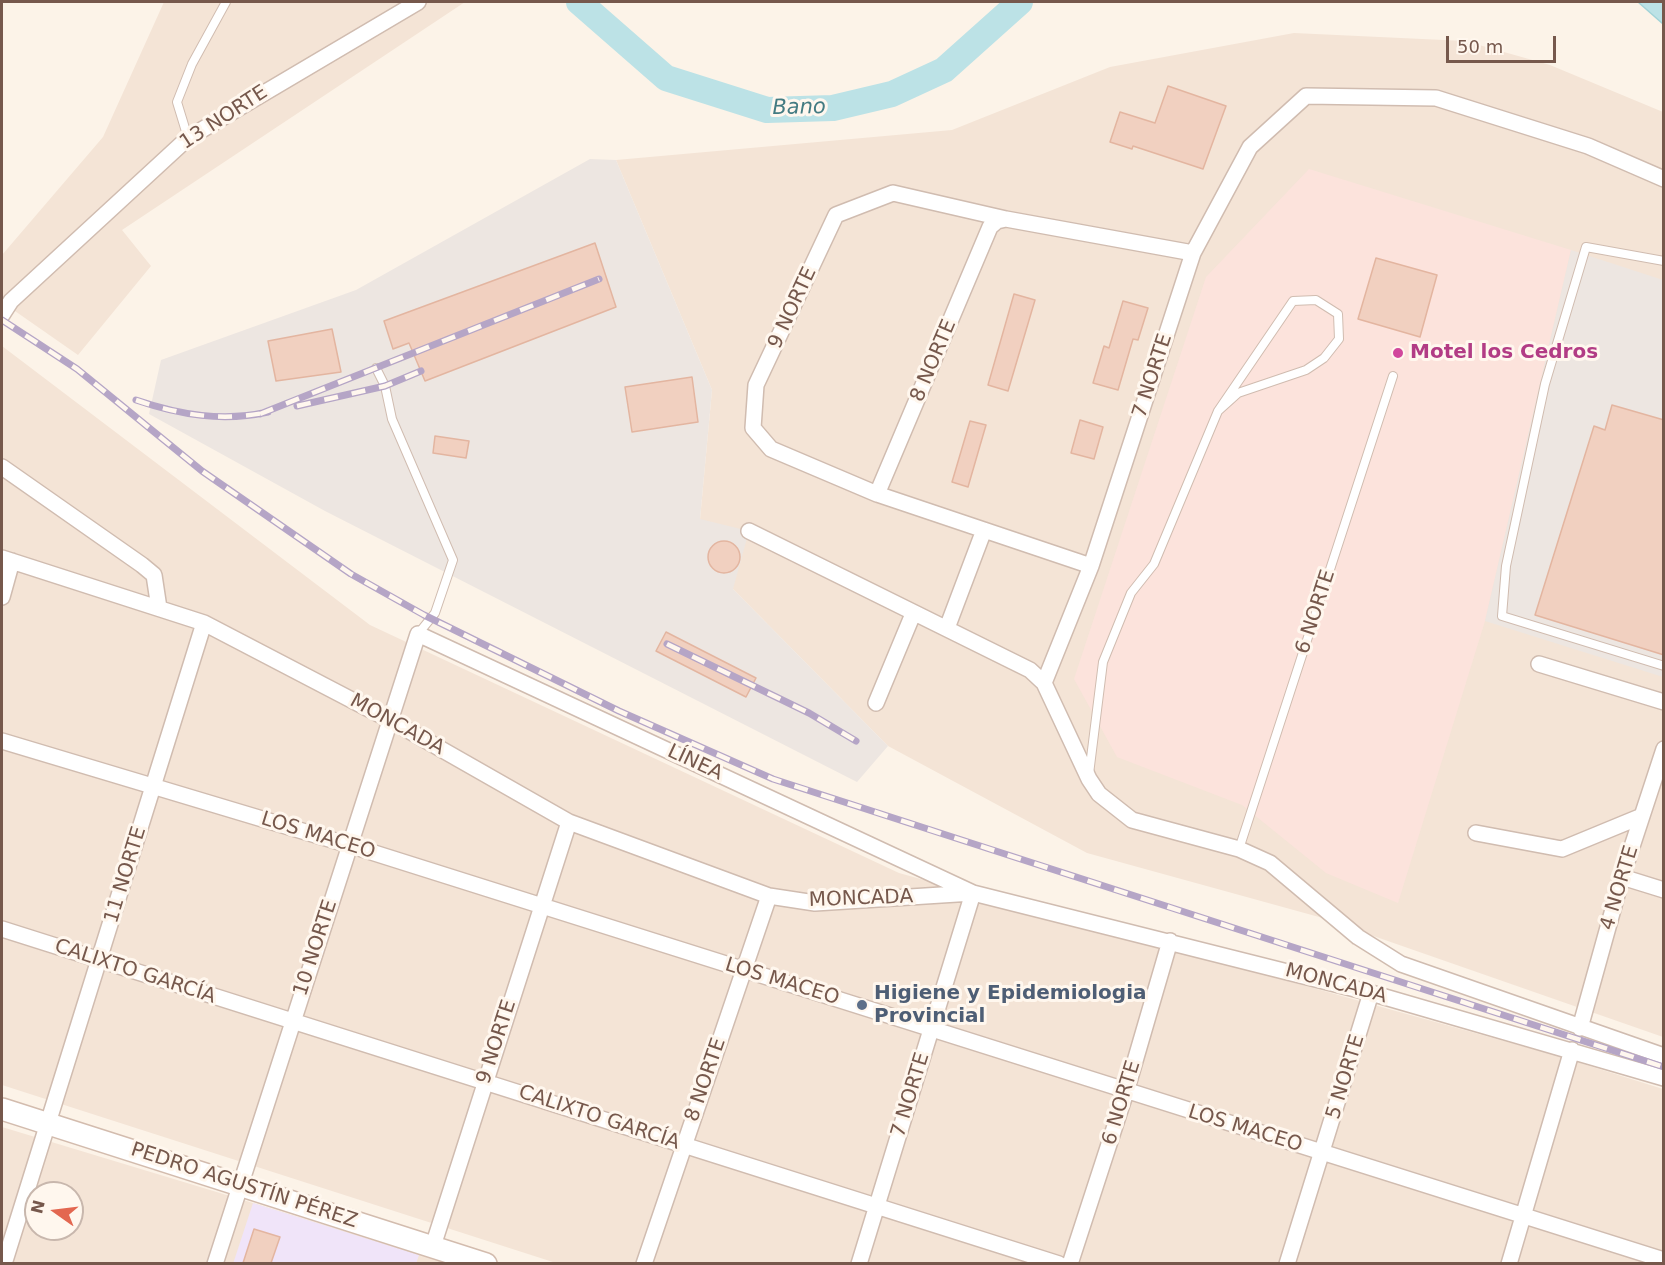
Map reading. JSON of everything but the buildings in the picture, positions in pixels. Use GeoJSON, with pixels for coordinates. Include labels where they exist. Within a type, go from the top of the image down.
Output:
{"type":"FeatureCollection","features":[{"type":"Feature","properties":{"kind":"main road","name":"PEDRO AGUSTÍN PÉREZ"},"geometry":{"type":"LineString","coordinates":[[2,1109],[240,1185],[430,1255],[486,1263]]}},
{"type":"Feature","properties":{"kind":"street","name":"13 NORTE"},"geometry":{"type":"LineString","coordinates":[[2,315],[11,301],[188,138],[418,2]]}},
{"type":"Feature","properties":{"kind":"street","name":"7 NORTE"},"geometry":{"type":"LineString","coordinates":[[1044,682],[1091,566],[1193,253],[1250,147],[1306,96],[1436,98],[1588,146],[1664,179]]}},
{"type":"Feature","properties":{"kind":"street","name":"9 NORTE"},"geometry":{"type":"LineString","coordinates":[[878,494],[771,449],[753,428],[756,385],[836,215],[893,193],[1006,219],[1193,253]]}},
{"type":"Feature","properties":{"kind":"street","name":"8 NORTE"},"geometry":{"type":"LineString","coordinates":[[878,494],[990,227],[997,221],[1006,219]]}},
{"type":"Feature","properties":{"kind":"street"},"geometry":{"type":"LineString","coordinates":[[2,467],[142,565],[153,575],[159,608]]}},
{"type":"Feature","properties":{"kind":"street"},"geometry":{"type":"LineString","coordinates":[[878,494],[1091,566]]}},
{"type":"Feature","properties":{"kind":"street"},"geometry":{"type":"LineString","coordinates":[[947,628],[984,530]]}},
{"type":"Feature","properties":{"kind":"street"},"geometry":{"type":"LineString","coordinates":[[749,531],[1030,670],[1044,682]]}},
{"type":"Feature","properties":{"kind":"street"},"geometry":{"type":"LineString","coordinates":[[2,597],[7,560]]}},
{"type":"Feature","properties":{"kind":"street","name":"MONCADA"},"geometry":{"type":"LineString","coordinates":[[7,560],[204,623],[390,720],[569,822],[769,897],[815,903],[973,893],[1371,993],[1664,1078]]}},
{"type":"Feature","properties":{"kind":"street"},"geometry":{"type":"LineString","coordinates":[[876,703],[913,614]]}},
{"type":"Feature","properties":{"kind":"street","name":"11 NORTE"},"geometry":{"type":"LineString","coordinates":[[4,1263],[204,623]]}},
{"type":"Feature","properties":{"kind":"street","name":"10 NORTE"},"geometry":{"type":"LineString","coordinates":[[215,1263],[418,634]]}},
{"type":"Feature","properties":{"kind":"street","name":"LÍNEA"},"geometry":{"type":"LineString","coordinates":[[418,634],[973,893]]}},
{"type":"Feature","properties":{"kind":"street"},"geometry":{"type":"LineString","coordinates":[[1539,664],[1664,702]]}},
{"type":"Feature","properties":{"kind":"street","name":"MONCADA"},"geometry":{"type":"LineString","coordinates":[[1044,682],[1089,779],[1099,794],[1132,820],[1239,849],[1270,863],[1358,937],[1401,964],[1664,1056]]}},
{"type":"Feature","properties":{"kind":"street","name":"LOS MACEO"},"geometry":{"type":"LineString","coordinates":[[2,741],[350,845],[931,1028],[1126,1092],[1664,1260]]}},
{"type":"Feature","properties":{"kind":"street","name":"4 NORTE"},"geometry":{"type":"LineString","coordinates":[[1580,1028],[1622,877],[1664,749]]}},
{"type":"Feature","properties":{"kind":"street"},"geometry":{"type":"LineString","coordinates":[[1476,834],[1562,849],[1642,816]]}},
{"type":"Feature","properties":{"kind":"street","name":"9 NORTE"},"geometry":{"type":"LineString","coordinates":[[430,1255],[569,822]]}},
{"type":"Feature","properties":{"kind":"street"},"geometry":{"type":"LineString","coordinates":[[1622,877],[1664,890]]}},
{"type":"Feature","properties":{"kind":"street","name":"7 NORTE"},"geometry":{"type":"LineString","coordinates":[[859,1263],[973,893]]}},
{"type":"Feature","properties":{"kind":"street","name":"8 NORTE"},"geometry":{"type":"LineString","coordinates":[[644,1263],[769,897]]}},
{"type":"Feature","properties":{"kind":"street","name":"CALIXTO GARCÍA"},"geometry":{"type":"LineString","coordinates":[[2,929],[1059,1263]]}},
{"type":"Feature","properties":{"kind":"street","name":"6 NORTE"},"geometry":{"type":"LineString","coordinates":[[1070,1263],[1126,1092],[1170,941]]}},
{"type":"Feature","properties":{"kind":"street","name":"5 NORTE"},"geometry":{"type":"LineString","coordinates":[[1287,1263],[1371,993]]}},
{"type":"Feature","properties":{"kind":"street"},"geometry":{"type":"LineString","coordinates":[[1509,1263],[1525,1216],[1572,1050]]}},
{"type":"Feature","properties":{"kind":"lane"},"geometry":{"type":"LineString","coordinates":[[188,138],[177,102],[192,64],[226,2]]}},
{"type":"Feature","properties":{"kind":"lane"},"geometry":{"type":"LineString","coordinates":[[1664,261],[1586,247],[1545,384],[1506,566],[1502,616],[1664,666]]}},
{"type":"Feature","properties":{"kind":"lane"},"geometry":{"type":"LineString","coordinates":[[1089,779],[1103,662],[1131,593],[1154,564],[1218,411],[1293,301],[1316,300],[1338,314],[1339,339],[1324,358],[1306,370],[1238,393],[1218,411]]}},
{"type":"Feature","properties":{"kind":"lane"},"geometry":{"type":"LineString","coordinates":[[376,368],[385,386],[392,419],[453,560],[435,613],[418,634]]}},
{"type":"Feature","properties":{"kind":"lane","name":"6 NORTE"},"geometry":{"type":"LineString","coordinates":[[1239,849],[1393,376]]}},
{"type":"Feature","properties":{"kind":"shaded area"},"geometry":{"type":"Polygon","coordinates":[[[164,2],[465,2],[122,230],[151,266],[78,355],[2,302],[2,255],[103,137],[164,2]]]}},
{"type":"Feature","properties":{"kind":"shaded area"},"geometry":{"type":"Polygon","coordinates":[[[1294,33],[1465,41],[1550,65],[1663,112],[1663,1037],[1319,917],[1087,853],[888,746],[733,589],[700,519],[712,390],[616,160],[952,130],[1110,67],[1294,33]]]}},
{"type":"Feature","properties":{"kind":"shaded area"},"geometry":{"type":"Polygon","coordinates":[[[590,159],[616,160],[712,390],[700,519],[749,531],[733,589],[888,746],[857,782],[325,511],[149,414],[161,360],[356,290],[590,159]]]}},
{"type":"Feature","properties":{"kind":"shaded area"},"geometry":{"type":"Polygon","coordinates":[[[1309,169],[1571,250],[1485,621],[1398,903],[1326,873],[1242,805],[1117,757],[1074,679],[1206,277],[1309,169]]]}},
{"type":"Feature","properties":{"kind":"shaded area"},"geometry":{"type":"Polygon","coordinates":[[[1571,250],[1663,280],[1663,677],[1485,621],[1571,250]]]}},
{"type":"Feature","properties":{"kind":"shaded area"},"geometry":{"type":"Polygon","coordinates":[[[2,346],[370,625],[899,873],[1558,1056],[1663,1089],[1663,1263],[556,1263],[2,1085],[2,346]]]}},
{"type":"Feature","properties":{"kind":"shaded area"},"geometry":{"type":"Polygon","coordinates":[[[2,1127],[253,1203],[446,1263],[2,1263],[2,1127]]]}},
{"type":"Feature","properties":{"kind":"shaded area"},"geometry":{"type":"Polygon","coordinates":[[[253,1203],[419,1255],[416,1264],[233,1264],[253,1203]]]}},
{"type":"Feature","properties":{"kind":"water"},"geometry":{"type":"Polygon","coordinates":[[[1638,2],[1663,2],[1663,24],[1638,2]]]}},
{"type":"Feature","properties":{"kind":"waterway","name":"Bano"},"geometry":{"type":"LineString","coordinates":[[579,2],[666,78],[767,110],[833,108],[892,94],[944,70],[1020,2]]}},
{"type":"Feature","properties":{"kind":"railway"},"geometry":{"type":"LineString","coordinates":[[260,414],[599,279]]}},
{"type":"Feature","properties":{"kind":"railway"},"geometry":{"type":"LineString","coordinates":[[2,320],[77,369],[202,471],[351,574],[424,615],[619,711],[773,779],[1664,1067]]}},
{"type":"Feature","properties":{"kind":"railway"},"geometry":{"type":"LineString","coordinates":[[297,406],[385,386],[421,371]]}},
{"type":"Feature","properties":{"kind":"railway"},"geometry":{"type":"LineString","coordinates":[[136,400],[169,410],[218,417],[268,412]]}},
{"type":"Feature","properties":{"kind":"railway"},"geometry":{"type":"LineString","coordinates":[[667,644],[809,713],[856,741]]}},
{"type":"Feature","properties":{"kind":"place","name":"Motel los Cedros"},"geometry":{"type":"Point","coordinates":[1398,353]}},
{"type":"Feature","properties":{"kind":"place","name":"Higiene y Epidemiologia Provincial"},"geometry":{"type":"Point","coordinates":[862,1005]}}]}
